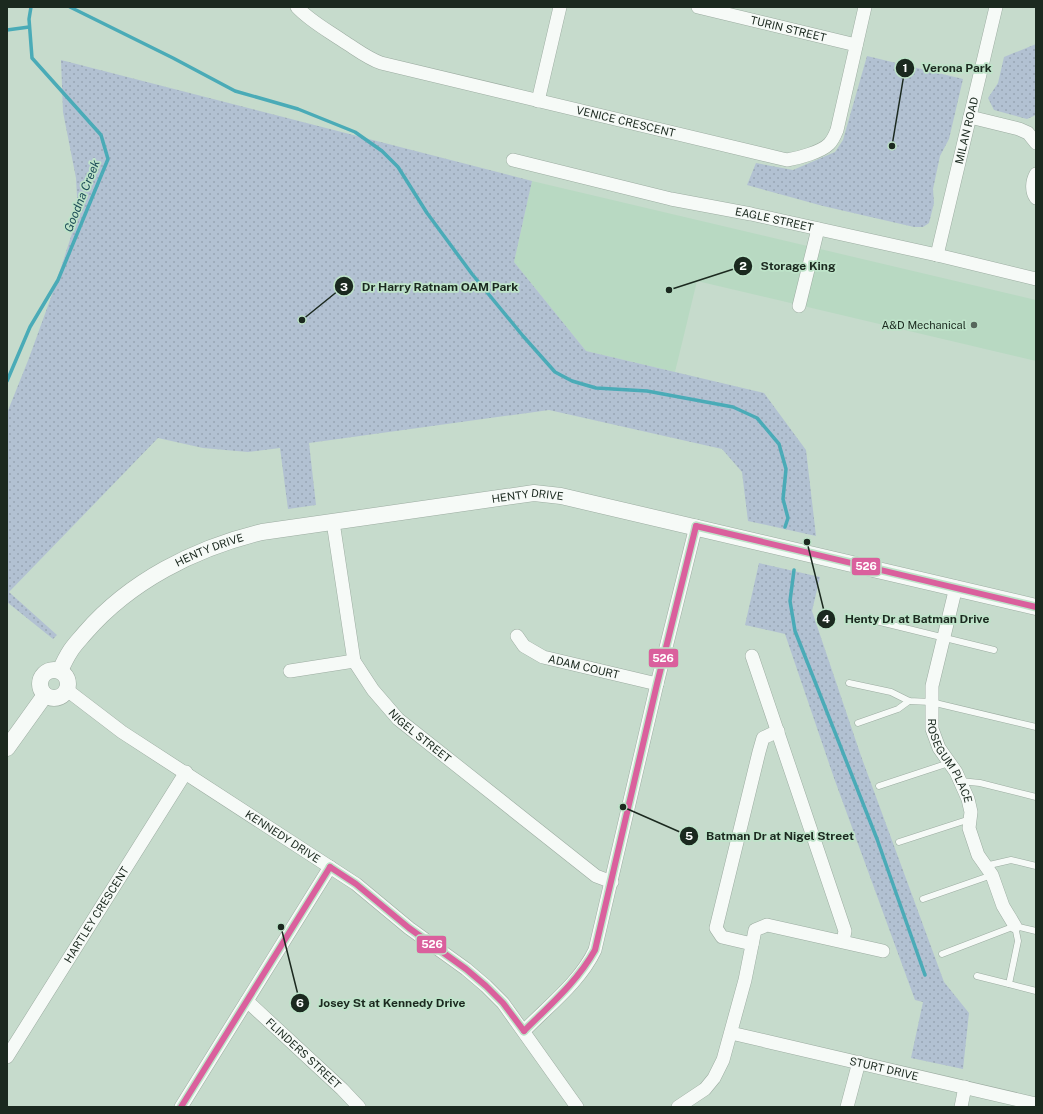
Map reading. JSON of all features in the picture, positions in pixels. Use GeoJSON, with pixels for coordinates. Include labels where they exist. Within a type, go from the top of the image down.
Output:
{"type":"FeatureCollection","features":[{"type":"Feature","properties":{"kind":"street","name":"VENICE CRESCENT"},"geometry":{"type":"LineString","coordinates":[[297,7],[305,15],[372,60],[381,63],[779,158],[796,159],[822,148],[829,144],[834,138],[865,7]]}},
{"type":"Feature","properties":{"kind":"street"},"geometry":{"type":"LineString","coordinates":[[538,101],[560,7]]}},
{"type":"Feature","properties":{"kind":"street","name":"TURIN STREET"},"geometry":{"type":"LineString","coordinates":[[698,7],[856,45]]}},
{"type":"Feature","properties":{"kind":"street","name":"MILAN ROAD"},"geometry":{"type":"LineString","coordinates":[[936,255],[996,7]]}},
{"type":"Feature","properties":{"kind":"street"},"geometry":{"type":"LineString","coordinates":[[970,117],[1019,129],[1028,133],[1036,143]]}},
{"type":"Feature","properties":{"kind":"street","name":"EAGLE STREET"},"geometry":{"type":"LineString","coordinates":[[513,160],[671,199],[751,214],[1036,279]]}},
{"type":"Feature","properties":{"kind":"street"},"geometry":{"type":"LineString","coordinates":[[1036,174],[1033,192],[1036,198]]}},
{"type":"Feature","properties":{"kind":"street"},"geometry":{"type":"LineString","coordinates":[[799,306],[818,229]]}},
{"type":"Feature","properties":{"kind":"street","name":"HENTY DRIVE"},"geometry":{"type":"LineString","coordinates":[[60,671],[71,649],[98,617],[153,576],[193,554],[237,538],[262,532],[534,493],[561,496],[696,526],[1036,606]]}},
{"type":"Feature","properties":{"kind":"street","name":"NIGEL STREET"},"geometry":{"type":"LineString","coordinates":[[333,522],[354,661],[373,690],[398,719],[596,876],[612,882]]}},
{"type":"Feature","properties":{"kind":"street"},"geometry":{"type":"LineString","coordinates":[[524,1031],[578,977],[591,960],[598,940],[657,684],[696,526]]}},
{"type":"Feature","properties":{"kind":"street","name":"ROSEGUM PLACE"},"geometry":{"type":"LineString","coordinates":[[956,588],[932,686],[932,729],[939,748],[960,781],[968,798],[971,812],[969,828],[978,855],[988,871],[1003,906],[1014,926]]}},
{"type":"Feature","properties":{"kind":"street","name":"ADAM COURT"},"geometry":{"type":"LineString","coordinates":[[517,636],[524,646],[543,657],[657,684]]}},
{"type":"Feature","properties":{"kind":"street"},"geometry":{"type":"LineString","coordinates":[[752,656],[845,931],[843,941]]}},
{"type":"Feature","properties":{"kind":"street"},"geometry":{"type":"LineString","coordinates":[[290,671],[354,661]]}},
{"type":"Feature","properties":{"kind":"street"},"geometry":{"type":"LineString","coordinates":[[49,671],[60,671],[67,679],[67,690],[62,695],[55,698],[45,695],[40,686],[41,678],[49,671]]}},
{"type":"Feature","properties":{"kind":"street","name":"KENNEDY DRIVE"},"geometry":{"type":"LineString","coordinates":[[67,690],[122,732],[186,772],[356,884],[409,928],[471,973],[502,1003],[524,1031],[578,1107]]}},
{"type":"Feature","properties":{"kind":"street"},"geometry":{"type":"LineString","coordinates":[[7,748],[45,695]]}},
{"type":"Feature","properties":{"kind":"street"},"geometry":{"type":"LineString","coordinates":[[752,944],[722,937],[716,928],[763,738],[778,731]]}},
{"type":"Feature","properties":{"kind":"street","name":"HARTLEY CRESCENT"},"geometry":{"type":"LineString","coordinates":[[7,1057],[186,772]]}},
{"type":"Feature","properties":{"kind":"street"},"geometry":{"type":"LineString","coordinates":[[181,1107],[330,867]]}},
{"type":"Feature","properties":{"kind":"street"},"geometry":{"type":"LineString","coordinates":[[678,1107],[705,1089],[714,1078],[723,1060],[731,1033],[755,930],[767,924],[883,950]]}},
{"type":"Feature","properties":{"kind":"street","name":"FLINDERS STREET"},"geometry":{"type":"LineString","coordinates":[[247,1001],[342,1088],[358,1107]]}},
{"type":"Feature","properties":{"kind":"street","name":"STURT DRIVE"},"geometry":{"type":"LineString","coordinates":[[731,1033],[1036,1104]]}},
{"type":"Feature","properties":{"kind":"street"},"geometry":{"type":"LineString","coordinates":[[847,1107],[858,1062]]}},
{"type":"Feature","properties":{"kind":"street"},"geometry":{"type":"LineString","coordinates":[[961,1107],[965,1087]]}},
{"type":"Feature","properties":{"kind":"lane"},"geometry":{"type":"LineString","coordinates":[[876,621],[994,650]]}},
{"type":"Feature","properties":{"kind":"lane"},"geometry":{"type":"LineString","coordinates":[[849,683],[891,692],[909,701],[931,702],[1036,727]]}},
{"type":"Feature","properties":{"kind":"lane"},"geometry":{"type":"LineString","coordinates":[[858,723],[898,709],[909,701]]}},
{"type":"Feature","properties":{"kind":"lane"},"geometry":{"type":"LineString","coordinates":[[879,786],[949,763]]}},
{"type":"Feature","properties":{"kind":"lane"},"geometry":{"type":"LineString","coordinates":[[960,781],[980,783],[1036,797]]}},
{"type":"Feature","properties":{"kind":"lane"},"geometry":{"type":"LineString","coordinates":[[899,842],[970,818]]}},
{"type":"Feature","properties":{"kind":"lane"},"geometry":{"type":"LineString","coordinates":[[922,899],[1011,860],[1036,866]]}},
{"type":"Feature","properties":{"kind":"lane"},"geometry":{"type":"LineString","coordinates":[[1009,984],[1018,941],[1014,926]]}},
{"type":"Feature","properties":{"kind":"lane"},"geometry":{"type":"LineString","coordinates":[[942,954],[1014,926],[1036,931]]}},
{"type":"Feature","properties":{"kind":"lane"},"geometry":{"type":"LineString","coordinates":[[977,976],[1036,991]]}},
{"type":"Feature","properties":{"kind":"shaded area"},"geometry":{"type":"Polygon","coordinates":[[[1036,44],[1036,115],[1027,119],[994,110],[988,98],[998,83],[1004,57],[1036,44]]]}},
{"type":"Feature","properties":{"kind":"shaded area"},"geometry":{"type":"Polygon","coordinates":[[[867,56],[963,79],[949,139],[940,156],[933,189],[934,203],[929,223],[923,227],[914,227],[823,206],[747,185],[756,163],[793,170],[835,152],[843,140],[867,56]]]}},
{"type":"Feature","properties":{"kind":"shaded area"},"geometry":{"type":"Polygon","coordinates":[[[61,60],[532,181],[514,262],[586,351],[764,393],[806,450],[816,536],[748,521],[742,472],[722,449],[549,410],[309,443],[316,505],[288,509],[280,448],[248,452],[203,448],[158,438],[9,592],[57,635],[53,639],[7,602],[7,413],[54,289],[78,215],[76,178],[63,112],[61,60]]]}},
{"type":"Feature","properties":{"kind":"shaded area"},"geometry":{"type":"Polygon","coordinates":[[[532,181],[1036,300],[1036,361],[697,281],[675,372],[586,351],[514,262],[532,181]]]}},
{"type":"Feature","properties":{"kind":"shaded area"},"geometry":{"type":"Polygon","coordinates":[[[759,563],[820,577],[812,611],[861,756],[944,982],[969,1013],[963,1069],[911,1058],[923,1002],[915,1000],[834,778],[785,634],[745,625],[759,563]]]}},
{"type":"Feature","properties":{"kind":"waterway","name":"Goodna Creek"},"geometry":{"type":"LineString","coordinates":[[7,381],[30,327],[58,280],[108,159],[101,135],[32,58],[29,19],[31,7]]}},
{"type":"Feature","properties":{"kind":"waterway"},"geometry":{"type":"LineString","coordinates":[[70,7],[173,58],[235,91],[298,109],[355,132],[382,151],[398,167],[427,213],[472,274],[555,372],[572,381],[596,388],[647,391],[733,407],[757,418],[779,444],[786,469],[783,499],[788,518],[785,527]]}},
{"type":"Feature","properties":{"kind":"waterway"},"geometry":{"type":"LineString","coordinates":[[7,30],[29,27]]}},
{"type":"Feature","properties":{"kind":"waterway"},"geometry":{"type":"LineString","coordinates":[[794,570],[790,601],[795,631],[877,839],[925,975]]}},
{"type":"Feature","properties":{"kind":"transit line","name":"526"},"geometry":{"type":"LineString","coordinates":[[696,526],[1036,607]]}},
{"type":"Feature","properties":{"kind":"transit line","name":"526"},"geometry":{"type":"LineString","coordinates":[[524,1031],[571,983],[588,962],[595,950],[657,684],[696,526]]}},
{"type":"Feature","properties":{"kind":"transit line","name":"526"},"geometry":{"type":"LineString","coordinates":[[330,867],[356,884],[409,928],[466,969],[503,1003],[524,1031]]}},
{"type":"Feature","properties":{"kind":"transit line","name":"526"},"geometry":{"type":"LineString","coordinates":[[181,1107],[330,867]]}},
{"type":"Feature","properties":{"kind":"place","name":"Verona Park"},"geometry":{"type":"Point","coordinates":[892,146]}},
{"type":"Feature","properties":{"kind":"place","name":"Storage King"},"geometry":{"type":"Point","coordinates":[669,290]}},
{"type":"Feature","properties":{"kind":"place","name":"Dr Harry Ratnam OAM Park"},"geometry":{"type":"Point","coordinates":[302,320]}},
{"type":"Feature","properties":{"kind":"place","name":"A&D Mechanical"},"geometry":{"type":"Point","coordinates":[974,325]}},
{"type":"Feature","properties":{"kind":"place","name":"Henty Dr at Batman Drive"},"geometry":{"type":"Point","coordinates":[807,542]}},
{"type":"Feature","properties":{"kind":"place","name":"Batman Dr at Nigel Street"},"geometry":{"type":"Point","coordinates":[623,807]}},
{"type":"Feature","properties":{"kind":"place","name":"Josey St at Kennedy Drive"},"geometry":{"type":"Point","coordinates":[281,927]}}]}
